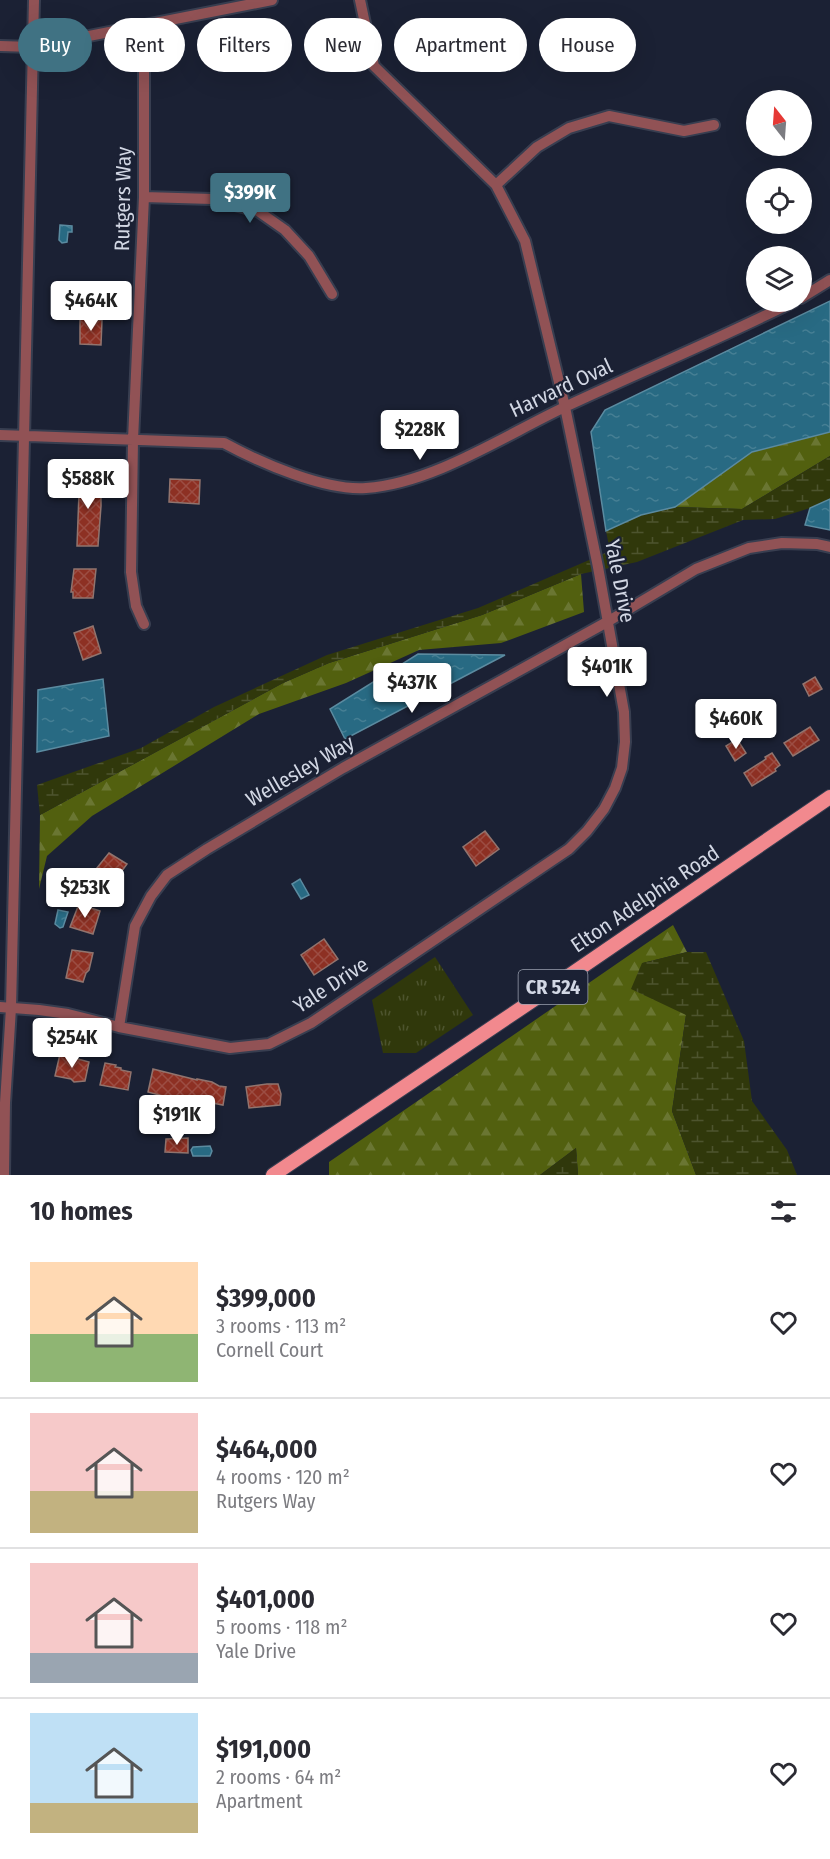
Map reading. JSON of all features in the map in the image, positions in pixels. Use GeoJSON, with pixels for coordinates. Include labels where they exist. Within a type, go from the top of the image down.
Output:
{"type":"FeatureCollection","features":[{"type":"Feature","properties":{"kind":"main road","name":"Elton Adelphia Road"},"geometry":{"type":"LineString","coordinates":[[273,1175],[830,797]]}},
{"type":"Feature","properties":{"kind":"street"},"geometry":{"type":"LineString","coordinates":[[34,0],[34,18]]}},
{"type":"Feature","properties":{"kind":"street"},"geometry":{"type":"LineString","coordinates":[[180,18],[272,0]]}},
{"type":"Feature","properties":{"kind":"street","name":"Yale Drive"},"geometry":{"type":"LineString","coordinates":[[6,1008],[68,1014],[119,1027],[230,1048],[269,1044],[311,1023],[568,849],[587,831],[604,809],[615,788],[625,742],[624,712],[565,407],[525,241],[496,185],[374,66],[360,0]]}},
{"type":"Feature","properties":{"kind":"street"},"geometry":{"type":"LineString","coordinates":[[0,46],[18,47]]}},
{"type":"Feature","properties":{"kind":"street"},"geometry":{"type":"LineString","coordinates":[[4,1175],[6,1008],[24,436],[32,72]]}},
{"type":"Feature","properties":{"kind":"street","name":"Rutgers Way"},"geometry":{"type":"LineString","coordinates":[[144,72],[144,197],[133,440],[131,572],[136,606],[144,624]]}},
{"type":"Feature","properties":{"kind":"street"},"geometry":{"type":"LineString","coordinates":[[496,185],[537,147],[569,128],[609,116],[684,131],[714,125]]}},
{"type":"Feature","properties":{"kind":"street"},"geometry":{"type":"LineString","coordinates":[[144,197],[212,199],[258,211],[285,230],[309,256],[332,294]]}},
{"type":"Feature","properties":{"kind":"street"},"geometry":{"type":"LineString","coordinates":[[812,291],[830,280]]}},
{"type":"Feature","properties":{"kind":"street","name":"Harvard Oval"},"geometry":{"type":"LineString","coordinates":[[0,435],[224,443],[247,456],[326,484],[364,488],[393,484],[437,470],[565,407],[771,312]]}},
{"type":"Feature","properties":{"kind":"street","name":"Wellesley Way"},"geometry":{"type":"LineString","coordinates":[[119,1027],[135,926],[151,896],[167,875],[343,768],[608,622],[696,569],[749,548],[782,543],[817,544],[830,547]]}},
{"type":"Feature","properties":{"kind":"green space"},"geometry":{"type":"Polygon","coordinates":[[[830,432],[830,456],[742,509],[675,507],[752,452],[830,432]]]}},
{"type":"Feature","properties":{"kind":"green space"},"geometry":{"type":"Polygon","coordinates":[[[830,456],[830,499],[775,519],[743,520],[637,562],[581,574],[482,615],[329,663],[283,683],[40,815],[37,785],[141,748],[214,707],[327,655],[478,608],[610,551],[606,531],[641,515],[675,507],[742,509],[830,456]]]}},
{"type":"Feature","properties":{"kind":"green space"},"geometry":{"type":"Polygon","coordinates":[[[581,574],[584,612],[501,643],[419,650],[346,683],[259,714],[92,816],[47,856],[39,889],[40,815],[283,683],[329,663],[482,615],[581,574]]]}},
{"type":"Feature","properties":{"kind":"green space"},"geometry":{"type":"Polygon","coordinates":[[[673,925],[687,952],[643,963],[686,1015],[672,1111],[696,1175],[578,1175],[576,1148],[540,1175],[329,1175],[329,1162],[673,925]]]}},
{"type":"Feature","properties":{"kind":"green space"},"geometry":{"type":"Polygon","coordinates":[[[687,952],[706,952],[744,1041],[752,1101],[787,1150],[797,1175],[696,1175],[672,1111],[686,1015],[631,989],[642,963],[687,952]]]}},
{"type":"Feature","properties":{"kind":"green space"},"geometry":{"type":"Polygon","coordinates":[[[435,957],[473,1015],[416,1053],[383,1053],[372,1000],[435,957]]]}},
{"type":"Feature","properties":{"kind":"green space"},"geometry":{"type":"Polygon","coordinates":[[[576,1148],[578,1175],[540,1175],[576,1148]]]}},
{"type":"Feature","properties":{"kind":"water"},"geometry":{"type":"Polygon","coordinates":[[[60,225],[72,226],[72,232],[68,232],[67,242],[62,243],[59,240],[60,225]]]}},
{"type":"Feature","properties":{"kind":"water"},"geometry":{"type":"Polygon","coordinates":[[[830,301],[830,432],[752,452],[675,507],[641,515],[606,531],[591,432],[605,410],[807,312],[812,312],[812,310],[830,301]]]}},
{"type":"Feature","properties":{"kind":"water"},"geometry":{"type":"Polygon","coordinates":[[[830,499],[830,530],[805,525],[810,508],[830,499]]]}},
{"type":"Feature","properties":{"kind":"water"},"geometry":{"type":"Polygon","coordinates":[[[418,654],[505,655],[345,739],[330,709],[418,654]]]}},
{"type":"Feature","properties":{"kind":"water"},"geometry":{"type":"Polygon","coordinates":[[[103,679],[109,736],[37,752],[38,690],[103,679]]]}},
{"type":"Feature","properties":{"kind":"water"},"geometry":{"type":"Polygon","coordinates":[[[300,879],[309,895],[301,899],[292,884],[300,879]]]}},
{"type":"Feature","properties":{"kind":"water"},"geometry":{"type":"Polygon","coordinates":[[[58,910],[68,912],[63,927],[60,928],[55,924],[58,910]]]}},
{"type":"Feature","properties":{"kind":"water"},"geometry":{"type":"Polygon","coordinates":[[[210,1146],[212,1151],[210,1156],[193,1156],[191,1150],[193,1147],[210,1146]]]}},
{"type":"Feature","properties":{"kind":"building"},"geometry":{"type":"Polygon","coordinates":[[[80,319],[102,320],[101,345],[80,344],[80,319]]]}},
{"type":"Feature","properties":{"kind":"building"},"geometry":{"type":"Polygon","coordinates":[[[73,476],[99,477],[98,492],[101,492],[101,506],[98,546],[77,546],[79,493],[73,493],[73,476]]]}},
{"type":"Feature","properties":{"kind":"building"},"geometry":{"type":"Polygon","coordinates":[[[170,479],[200,480],[199,504],[169,502],[170,479]]]}},
{"type":"Feature","properties":{"kind":"building"},"geometry":{"type":"Polygon","coordinates":[[[74,569],[96,569],[93,598],[73,598],[73,592],[71,592],[74,569]]]}},
{"type":"Feature","properties":{"kind":"building"},"geometry":{"type":"Polygon","coordinates":[[[93,626],[101,653],[83,660],[74,633],[93,626]]]}},
{"type":"Feature","properties":{"kind":"building"},"geometry":{"type":"Polygon","coordinates":[[[815,677],[822,689],[809,696],[803,684],[815,677]]]}},
{"type":"Feature","properties":{"kind":"building"},"geometry":{"type":"Polygon","coordinates":[[[810,727],[819,740],[793,756],[784,743],[810,727]]]}},
{"type":"Feature","properties":{"kind":"building"},"geometry":{"type":"Polygon","coordinates":[[[737,739],[746,753],[735,761],[726,746],[737,739]]]}},
{"type":"Feature","properties":{"kind":"building"},"geometry":{"type":"Polygon","coordinates":[[[772,753],[780,765],[775,769],[776,771],[752,786],[744,773],[772,753]]]}},
{"type":"Feature","properties":{"kind":"building"},"geometry":{"type":"Polygon","coordinates":[[[485,831],[499,849],[476,866],[463,847],[485,831]]]}},
{"type":"Feature","properties":{"kind":"building"},"geometry":{"type":"Polygon","coordinates":[[[109,853],[127,864],[108,890],[91,880],[96,874],[93,873],[109,853]]]}},
{"type":"Feature","properties":{"kind":"building"},"geometry":{"type":"Polygon","coordinates":[[[79,904],[100,911],[93,934],[70,927],[79,904]]]}},
{"type":"Feature","properties":{"kind":"building"},"geometry":{"type":"Polygon","coordinates":[[[324,939],[338,959],[314,975],[301,955],[324,939]]]}},
{"type":"Feature","properties":{"kind":"building"},"geometry":{"type":"Polygon","coordinates":[[[72,950],[93,953],[83,982],[66,978],[72,950]]]}},
{"type":"Feature","properties":{"kind":"building"},"geometry":{"type":"Polygon","coordinates":[[[60,1054],[89,1062],[85,1081],[74,1082],[71,1079],[55,1076],[60,1054]]]}},
{"type":"Feature","properties":{"kind":"building"},"geometry":{"type":"Polygon","coordinates":[[[105,1063],[131,1072],[128,1090],[100,1085],[105,1063]]]}},
{"type":"Feature","properties":{"kind":"building"},"geometry":{"type":"Polygon","coordinates":[[[153,1069],[226,1087],[223,1105],[174,1096],[174,1099],[148,1092],[153,1069]]]}},
{"type":"Feature","properties":{"kind":"building"},"geometry":{"type":"Polygon","coordinates":[[[278,1084],[281,1094],[280,1105],[249,1108],[246,1087],[278,1084]]]}},
{"type":"Feature","properties":{"kind":"building"},"geometry":{"type":"Polygon","coordinates":[[[188,1138],[188,1153],[165,1152],[166,1139],[188,1138]]]}}]}
